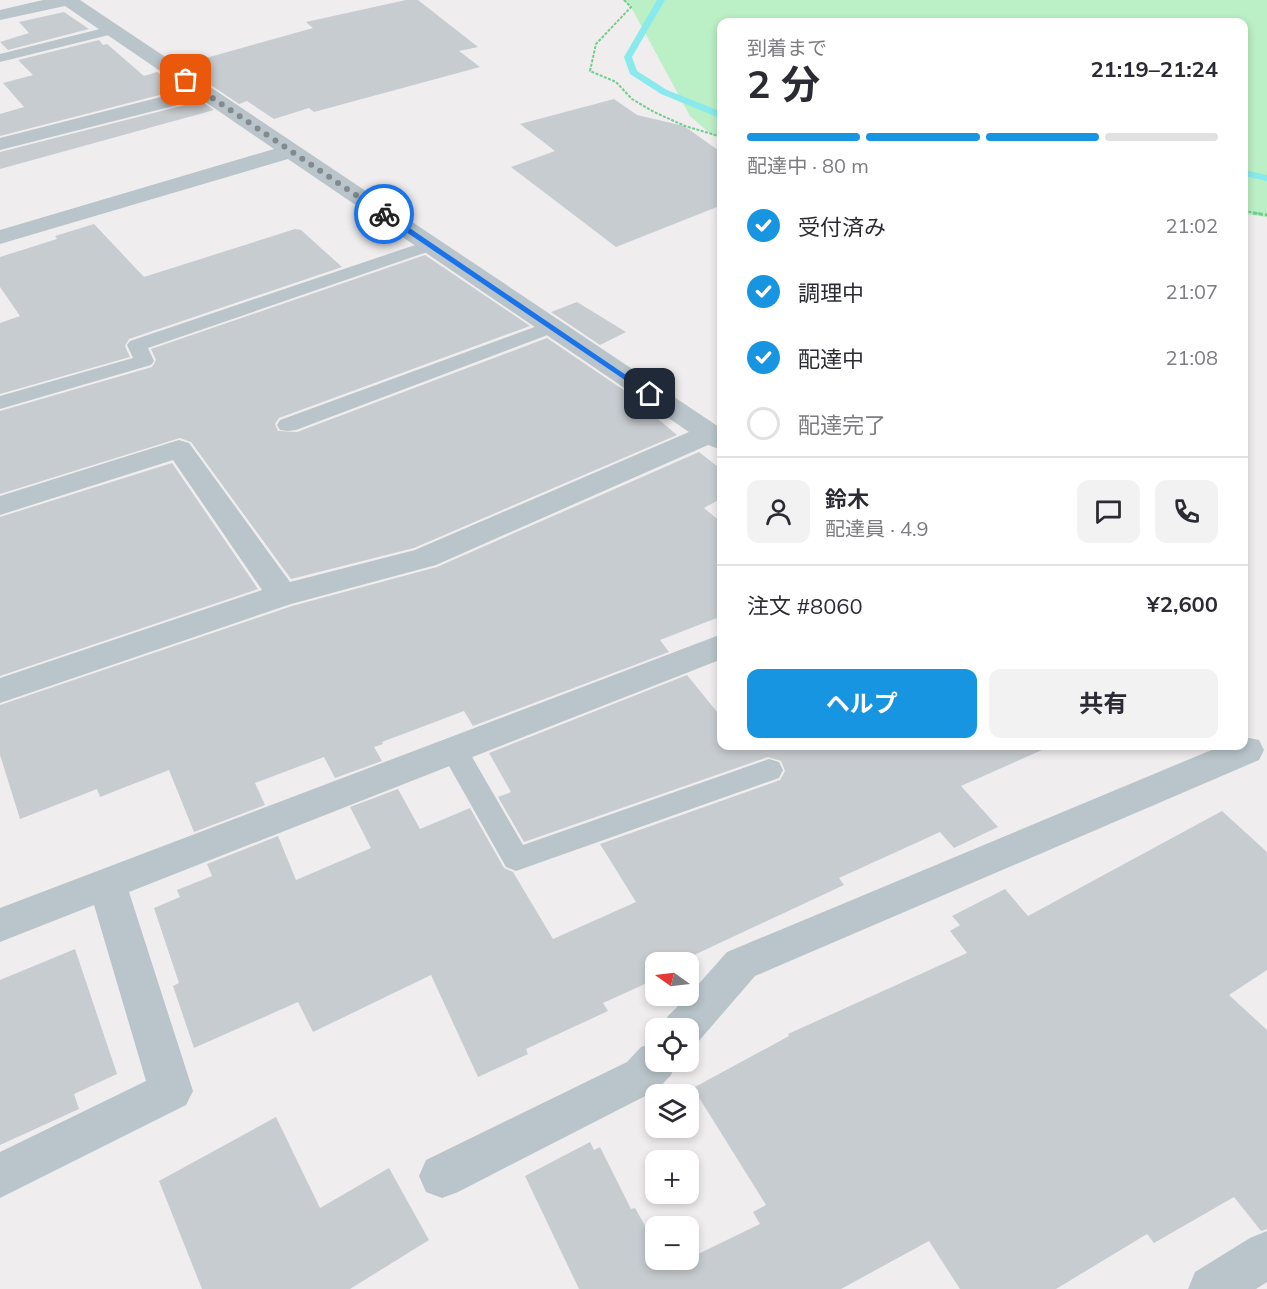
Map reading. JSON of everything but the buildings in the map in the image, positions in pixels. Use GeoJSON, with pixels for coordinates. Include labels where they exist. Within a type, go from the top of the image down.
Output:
{"type":"FeatureCollection","features":[{"type":"Feature","properties":{"kind":"street"},"geometry":{"type":"LineString","coordinates":[[0,15],[67,0],[715,438]]}},
{"type":"Feature","properties":{"kind":"street"},"geometry":{"type":"LineString","coordinates":[[0,144],[204,92]]}},
{"type":"Feature","properties":{"kind":"street"},"geometry":{"type":"LineString","coordinates":[[0,237],[291,151]]}},
{"type":"Feature","properties":{"kind":"street"},"geometry":{"type":"LineString","coordinates":[[0,691],[282,595],[425,558],[715,438]]}},
{"type":"Feature","properties":{"kind":"street"},"geometry":{"type":"LineString","coordinates":[[0,506],[179,449],[282,595]]}},
{"type":"Feature","properties":{"kind":"street"},"geometry":{"type":"LineString","coordinates":[[1,920],[107,884],[717,648]]}},
{"type":"Feature","properties":{"kind":"street"},"geometry":{"type":"LineString","coordinates":[[693,1018],[741,964],[1250,753]]}},
{"type":"Feature","properties":{"kind":"street"},"geometry":{"type":"LineString","coordinates":[[0,1176],[171,1091],[107,884]]}},
{"type":"Feature","properties":{"kind":"street"},"geometry":{"type":"LineString","coordinates":[[442,1176],[642,1076],[646,1072]]}},
{"type":"Feature","properties":{"kind":"street"},"geometry":{"type":"LineString","coordinates":[[1212,1289],[1267,1256]]}},
{"type":"Feature","properties":{"kind":"lane"},"geometry":{"type":"LineString","coordinates":[[0,58],[112,30]]}},
{"type":"Feature","properties":{"kind":"lane"},"geometry":{"type":"LineString","coordinates":[[0,403],[144,361],[137,345],[430,245]]}},
{"type":"Feature","properties":{"kind":"lane"},"geometry":{"type":"LineString","coordinates":[[288,425],[551,327]]}},
{"type":"Feature","properties":{"kind":"lane"},"geometry":{"type":"LineString","coordinates":[[453,750],[516,859],[769,770]]}},
{"type":"Feature","properties":{"kind":"path"},"geometry":{"type":"LineString","coordinates":[[624,0],[631,7],[596,44],[590,71],[616,82],[632,99],[654,112],[685,126],[717,136]]}},
{"type":"Feature","properties":{"kind":"path"},"geometry":{"type":"LineString","coordinates":[[1248,213],[1267,215]]}},
{"type":"Feature","properties":{"kind":"green space"},"geometry":{"type":"Polygon","coordinates":[[[623,0],[1267,0],[1267,217],[1248,215],[1248,18],[717,18],[717,136],[713,136],[690,116],[631,7],[623,0]]]}},
{"type":"Feature","properties":{"kind":"waterway"},"geometry":{"type":"LineString","coordinates":[[661,0],[628,57],[633,72],[664,92],[717,114]]}},
{"type":"Feature","properties":{"kind":"waterway"},"geometry":{"type":"LineString","coordinates":[[1248,174],[1267,178]]}},
{"type":"Feature","properties":{"kind":"way so far"},"geometry":{"type":"LineString","coordinates":[[186,80],[384,214]]}},
{"type":"Feature","properties":{"kind":"route"},"geometry":{"type":"LineString","coordinates":[[384,214],[650,394]]}}]}
